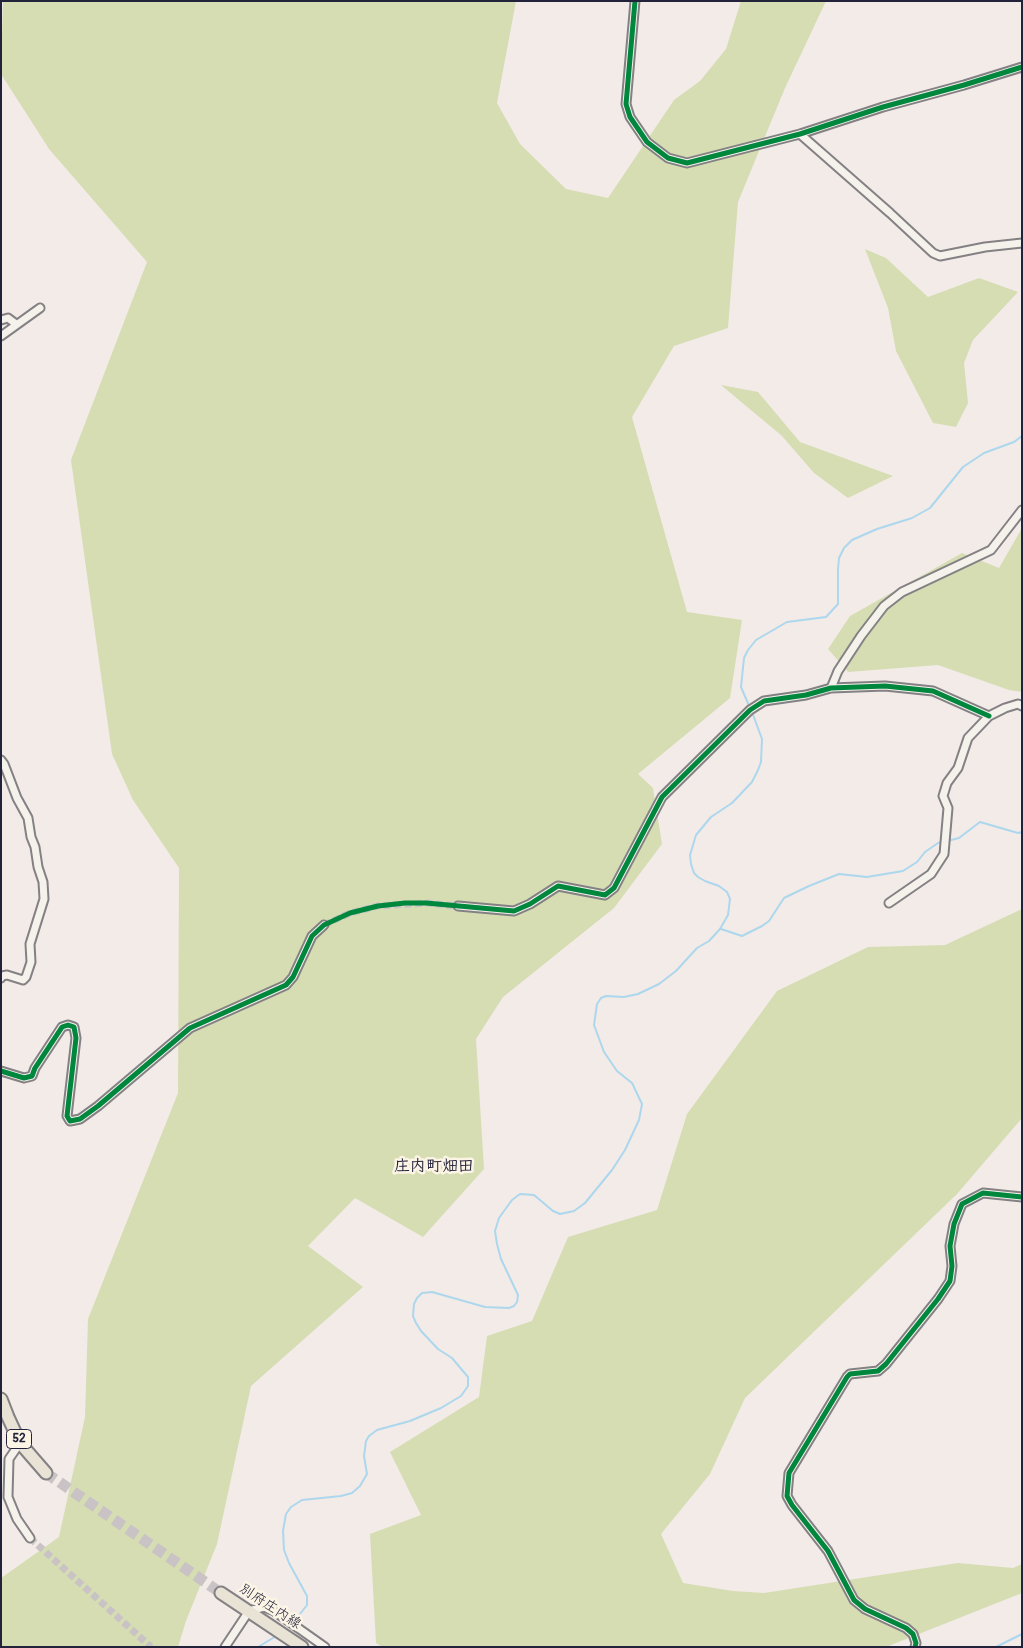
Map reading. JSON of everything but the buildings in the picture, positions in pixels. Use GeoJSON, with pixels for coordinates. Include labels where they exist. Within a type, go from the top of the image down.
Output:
{"type":"FeatureCollection","features":[{"type":"Feature","properties":{"kind":"main road","name":"52"},"geometry":{"type":"LineString","coordinates":[[1,1399],[20,1443],[46,1473]]}},
{"type":"Feature","properties":{"kind":"main road","name":"別府庄内線"},"geometry":{"type":"LineString","coordinates":[[220,1593],[302,1647]]}},
{"type":"Feature","properties":{"kind":"street"},"geometry":{"type":"LineString","coordinates":[[635,1],[626,104],[630,117],[647,142],[668,158],[687,163],[800,134],[883,107],[964,86],[1022,67]]}},
{"type":"Feature","properties":{"kind":"street"},"geometry":{"type":"LineString","coordinates":[[800,134],[933,253],[940,256],[985,247],[1022,243]]}},
{"type":"Feature","properties":{"kind":"street"},"geometry":{"type":"LineString","coordinates":[[1,336],[40,308]]}},
{"type":"Feature","properties":{"kind":"street"},"geometry":{"type":"LineString","coordinates":[[1,320],[8,318],[16,324]]}},
{"type":"Feature","properties":{"kind":"street"},"geometry":{"type":"LineString","coordinates":[[831,688],[838,671],[884,606],[909,588],[990,550],[1022,510]]}},
{"type":"Feature","properties":{"kind":"street"},"geometry":{"type":"LineString","coordinates":[[458,906],[514,911],[530,904],[558,886],[605,895],[614,888],[662,797],[750,710],[764,701],[806,695],[831,688],[885,686],[916,688],[933,692],[989,716]]}},
{"type":"Feature","properties":{"kind":"street"},"geometry":{"type":"LineString","coordinates":[[889,902],[931,874],[944,854],[948,808],[943,796],[947,783],[958,768],[968,738],[989,716],[1018,704],[1022,706]]}},
{"type":"Feature","properties":{"kind":"street"},"geometry":{"type":"LineString","coordinates":[[1,760],[17,798],[28,818],[43,882],[44,899],[30,944],[31,962],[26,976],[23,980],[7,975],[1,978]]}},
{"type":"Feature","properties":{"kind":"street"},"geometry":{"type":"LineString","coordinates":[[1,1071],[24,1078],[32,1076],[35,1068],[62,1027],[74,1026],[76,1038],[67,1116],[70,1121],[80,1119],[190,1028],[286,985],[293,978],[312,936],[324,925]]}},
{"type":"Feature","properties":{"kind":"street"},"geometry":{"type":"LineString","coordinates":[[915,1647],[916,1643],[913,1634],[906,1628],[865,1609],[854,1600],[828,1551],[787,1496],[789,1473],[850,1374],[875,1373],[886,1364],[950,1281],[952,1266],[950,1246],[954,1224],[962,1204],[983,1193],[1022,1197]]}},
{"type":"Feature","properties":{"kind":"street"},"geometry":{"type":"LineString","coordinates":[[20,1443],[9,1459],[8,1497],[17,1519],[30,1538]]}},
{"type":"Feature","properties":{"kind":"street"},"geometry":{"type":"LineString","coordinates":[[225,1647],[250,1611],[264,1606],[274,1610],[325,1647]]}},
{"type":"Feature","properties":{"kind":"green space"},"geometry":{"type":"Polygon","coordinates":[[[3,1],[516,1],[497,103],[520,144],[566,189],[608,198],[674,100],[700,81],[726,49],[741,1],[826,1],[785,88],[738,202],[728,328],[674,346],[632,417],[687,612],[742,620],[730,698],[638,774],[653,788],[662,844],[614,908],[503,997],[476,1039],[484,1169],[423,1237],[355,1198],[308,1246],[363,1287],[251,1386],[217,1544],[186,1621],[178,1647],[1,1647],[1,1578],[59,1537],[85,1417],[88,1319],[178,1093],[179,868],[133,800],[112,754],[71,460],[147,262],[49,149],[1,74],[3,1]]]}},
{"type":"Feature","properties":{"kind":"green space"},"geometry":{"type":"Polygon","coordinates":[[[865,249],[886,258],[928,297],[979,278],[1018,292],[973,340],[964,363],[968,403],[956,427],[933,423],[896,351],[888,308],[865,249]]]}},
{"type":"Feature","properties":{"kind":"green space"},"geometry":{"type":"Polygon","coordinates":[[[721,385],[758,392],[800,442],[893,476],[848,498],[814,473],[782,436],[721,385]]]}},
{"type":"Feature","properties":{"kind":"green space"},"geometry":{"type":"Polygon","coordinates":[[[1022,528],[1022,692],[1009,690],[938,665],[848,672],[828,649],[850,616],[962,553],[999,568],[1022,528]]]}},
{"type":"Feature","properties":{"kind":"green space"},"geometry":{"type":"Polygon","coordinates":[[[1022,909],[1022,1118],[957,1194],[745,1398],[710,1474],[661,1534],[683,1583],[733,1591],[764,1593],[958,1563],[1013,1568],[1022,1564],[1022,1593],[886,1647],[382,1647],[376,1643],[370,1534],[421,1515],[390,1452],[479,1397],[487,1336],[532,1321],[568,1237],[657,1210],[687,1114],[777,991],[868,947],[945,945],[1022,909]]]}},
{"type":"Feature","properties":{"kind":"waterway"},"geometry":{"type":"LineString","coordinates":[[750,708],[741,687],[744,658],[748,650],[756,640],[787,622],[826,617],[838,604],[839,558],[844,548],[852,540],[877,529],[912,518],[930,508],[963,467],[984,453],[1014,442],[1022,436]]}},
{"type":"Feature","properties":{"kind":"waterway"},"geometry":{"type":"LineString","coordinates":[[293,1623],[307,1605],[307,1596],[284,1550],[283,1531],[286,1514],[291,1507],[302,1500],[352,1493],[360,1486],[367,1474],[364,1456],[366,1441],[369,1436],[377,1430],[410,1421],[441,1408],[461,1396],[468,1386],[468,1377],[452,1358],[438,1349],[416,1323],[413,1316],[414,1304],[417,1298],[422,1293],[432,1292],[485,1307],[509,1308],[514,1306],[518,1295],[501,1259],[497,1244],[495,1231],[499,1218],[512,1200],[520,1194],[534,1195],[553,1211],[560,1214],[574,1211],[585,1203],[612,1170],[625,1150],[639,1120],[642,1104],[632,1083],[617,1071],[604,1052],[594,1025],[597,1004],[601,998],[606,996],[624,997],[638,994],[659,984],[676,971],[697,948],[709,941],[720,929],[728,915],[730,899],[727,892],[719,886],[698,877],[694,873],[690,855],[696,835],[711,817],[732,803],[752,782],[758,770],[761,762],[762,739],[752,712]]}},
{"type":"Feature","properties":{"kind":"waterway"},"geometry":{"type":"LineString","coordinates":[[947,841],[959,838],[980,822],[1018,833],[1022,832]]}},
{"type":"Feature","properties":{"kind":"waterway"},"geometry":{"type":"LineString","coordinates":[[721,929],[742,936],[769,921],[784,898],[809,886],[839,874],[867,877],[903,871],[917,862],[925,852],[938,843],[943,842]]}},
{"type":"Feature","properties":{"kind":"waterway"},"geometry":{"type":"LineString","coordinates":[[996,1647],[1022,1634]]}},
{"type":"Feature","properties":{"kind":"waterway"},"geometry":{"type":"LineString","coordinates":[[258,1647],[278,1635]]}},
{"type":"Feature","properties":{"kind":"tunnel"},"geometry":{"type":"LineString","coordinates":[[324,925],[350,913],[378,906],[426,903],[458,906]]}},
{"type":"Feature","properties":{"kind":"tunnel"},"geometry":{"type":"LineString","coordinates":[[46,1473],[221,1593]]}},
{"type":"Feature","properties":{"kind":"tunnel"},"geometry":{"type":"LineString","coordinates":[[30,1538],[151,1647]]}},
{"type":"Feature","properties":{"kind":"cycle path"},"geometry":{"type":"LineString","coordinates":[[635,1],[626,104],[630,117],[647,142],[668,158],[687,163],[800,134],[883,107],[1022,67]]}},
{"type":"Feature","properties":{"kind":"cycle path"},"geometry":{"type":"LineString","coordinates":[[1,1071],[24,1078],[32,1076],[35,1068],[62,1027],[68,1025],[74,1027],[76,1038],[67,1116],[70,1121],[80,1119],[190,1028],[286,985],[293,977],[312,936],[324,925],[350,913],[378,906],[405,903],[426,903],[514,911],[530,904],[558,886],[605,895],[614,888],[662,797],[750,710],[764,701],[806,695],[831,688],[885,686],[933,691],[989,716]]}},
{"type":"Feature","properties":{"kind":"cycle path"},"geometry":{"type":"LineString","coordinates":[[915,1647],[916,1643],[913,1634],[906,1628],[865,1609],[854,1600],[828,1551],[787,1496],[789,1473],[847,1377],[850,1374],[878,1371],[886,1364],[950,1281],[952,1266],[950,1246],[954,1224],[962,1204],[983,1193],[1022,1197]]}},
{"type":"Feature","properties":{"kind":"district","name":"庄内町畑田"},"geometry":{"type":"Point","coordinates":[434,1167]}}]}
